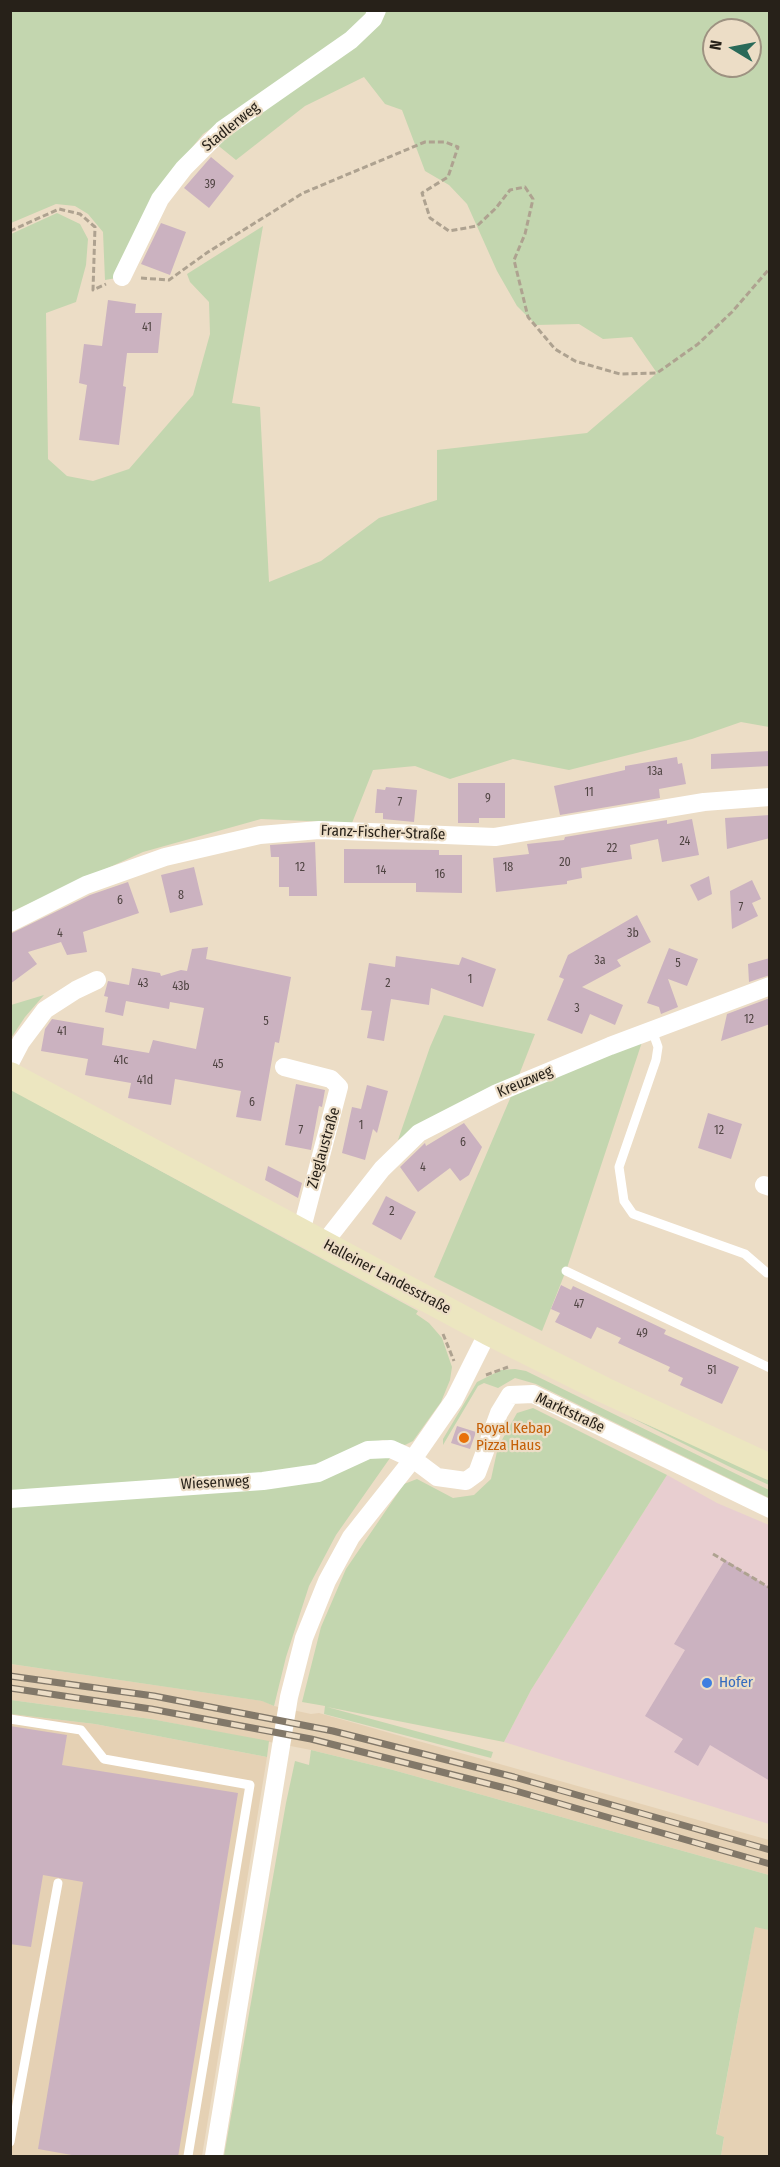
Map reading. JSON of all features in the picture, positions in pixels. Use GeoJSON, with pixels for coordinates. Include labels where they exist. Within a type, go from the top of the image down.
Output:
{"type":"FeatureCollection","features":[{"type":"Feature","properties":{"kind":"main road","name":"Halleiner Landesstraße"},"geometry":{"type":"LineString","coordinates":[[10,1075],[488,1332],[604,1390],[770,1467]]}},
{"type":"Feature","properties":{"kind":"street","name":"Stadlerweg"},"geometry":{"type":"LineString","coordinates":[[122,277],[160,199],[184,168],[222,130],[351,40],[373,19],[377,10]]}},
{"type":"Feature","properties":{"kind":"street","name":"Franz-Fischer-Straße"},"geometry":{"type":"LineString","coordinates":[[10,923],[86,885],[165,857],[260,835],[319,830],[495,837],[704,802],[770,797]]}},
{"type":"Feature","properties":{"kind":"street"},"geometry":{"type":"LineString","coordinates":[[10,1063],[21,1042],[45,1010],[97,980]]}},
{"type":"Feature","properties":{"kind":"street","name":"Kreuzweg"},"geometry":{"type":"LineString","coordinates":[[324,1243],[382,1169],[419,1133],[497,1094],[652,1030],[770,986]]}},
{"type":"Feature","properties":{"kind":"street","name":"Zieglaustraße"},"geometry":{"type":"LineString","coordinates":[[284,1067],[331,1079],[339,1088],[301,1232]]}},
{"type":"Feature","properties":{"kind":"street"},"geometry":{"type":"LineString","coordinates":[[214,2157],[289,1697],[304,1638],[327,1581],[351,1537],[413,1459],[454,1400],[488,1332]]}},
{"type":"Feature","properties":{"kind":"street","name":"Marktstraße"},"geometry":{"type":"LineString","coordinates":[[413,1459],[437,1477],[466,1481],[477,1473],[500,1413],[510,1395],[533,1394],[770,1509]]}},
{"type":"Feature","properties":{"kind":"street","name":"Wiesenweg"},"geometry":{"type":"LineString","coordinates":[[10,1499],[263,1481],[318,1473],[368,1450],[391,1449],[413,1459]]}},
{"type":"Feature","properties":{"kind":"lane"},"geometry":{"type":"LineString","coordinates":[[652,1030],[658,1047],[656,1060],[619,1167],[624,1201],[633,1214],[746,1254],[767,1273]]}},
{"type":"Feature","properties":{"kind":"lane"},"geometry":{"type":"LineString","coordinates":[[566,1271],[770,1368]]}},
{"type":"Feature","properties":{"kind":"lane"},"geometry":{"type":"LineString","coordinates":[[10,1719],[81,1730],[104,1759],[250,1785],[188,2157]]}},
{"type":"Feature","properties":{"kind":"lane"},"geometry":{"type":"LineString","coordinates":[[10,2142],[58,1883]]}},
{"type":"Feature","properties":{"kind":"path"},"geometry":{"type":"LineString","coordinates":[[10,231],[59,209],[80,213],[95,227],[93,290],[122,277],[170,280],[208,252],[303,193],[425,142],[445,142],[458,147],[448,177],[422,193],[430,218],[449,231],[477,226],[496,208],[510,190],[525,187],[533,199],[525,234],[514,260],[528,317],[555,349],[574,361],[620,374],[657,373],[666,367],[698,344],[732,312],[770,268]]}},
{"type":"Feature","properties":{"kind":"path"},"geometry":{"type":"LineString","coordinates":[[438,1328],[451,1349],[455,1367]]}},
{"type":"Feature","properties":{"kind":"path"},"geometry":{"type":"LineString","coordinates":[[713,1554],[770,1588]]}},
{"type":"Feature","properties":{"kind":"shaded area"},"geometry":{"type":"Polygon","coordinates":[[[667,1475],[717,1503],[769,1525],[769,1824],[504,1742],[531,1690],[667,1475]]]}},
{"type":"Feature","properties":{"kind":"shaded area"},"geometry":{"type":"Polygon","coordinates":[[[11,1664],[263,1701],[274,1706],[311,1714],[319,1713],[769,1840],[769,1875],[393,1770],[311,1750],[151,1719],[11,1700],[11,1664]]]}},
{"type":"Feature","properties":{"kind":"shaded area"},"geometry":{"type":"Polygon","coordinates":[[[11,1714],[95,1724],[267,1757],[202,2156],[11,2156],[11,1714]]]}},
{"type":"Feature","properties":{"kind":"shaded area"},"geometry":{"type":"Polygon","coordinates":[[[755,1926],[769,1930],[769,2156],[721,2156],[724,2138],[716,2135],[755,1926]]]}},
{"type":"Feature","properties":{"kind":"green space"},"geometry":{"type":"Polygon","coordinates":[[[11,11],[372,11],[319,56],[203,134],[156,192],[122,277],[105,280],[103,232],[88,214],[75,206],[56,204],[11,223],[11,11]]]}},
{"type":"Feature","properties":{"kind":"green space"},"geometry":{"type":"Polygon","coordinates":[[[382,11],[769,11],[769,727],[741,722],[692,739],[569,770],[513,759],[450,779],[415,766],[373,770],[352,823],[261,819],[143,852],[11,912],[11,234],[57,213],[80,224],[88,239],[86,265],[76,302],[46,313],[48,459],[67,476],[93,481],[129,469],[193,395],[210,334],[209,302],[190,282],[187,274],[263,226],[232,403],[260,407],[269,582],[321,561],[379,518],[437,500],[437,450],[587,433],[657,373],[632,337],[603,339],[579,324],[536,325],[517,306],[497,271],[467,204],[449,185],[425,171],[402,110],[385,104],[364,77],[305,106],[236,160],[215,143],[382,11]]]}},
{"type":"Feature","properties":{"kind":"green space"},"geometry":{"type":"Polygon","coordinates":[[[44,995],[25,1017],[11,1038],[11,1005],[44,995]]]}},
{"type":"Feature","properties":{"kind":"green space"},"geometry":{"type":"Polygon","coordinates":[[[444,1015],[535,1034],[517,1080],[424,1122],[398,1140],[430,1047],[444,1015]]]}},
{"type":"Feature","properties":{"kind":"green space"},"geometry":{"type":"Polygon","coordinates":[[[643,1039],[567,1268],[542,1331],[434,1277],[512,1094],[643,1039]]]}},
{"type":"Feature","properties":{"kind":"green space"},"geometry":{"type":"Polygon","coordinates":[[[10,1089],[418,1311],[416,1314],[429,1323],[442,1338],[452,1367],[450,1380],[441,1402],[413,1441],[405,1445],[383,1440],[362,1445],[331,1461],[297,1471],[11,1494],[10,1089]]]}},
{"type":"Feature","properties":{"kind":"green space"},"geometry":{"type":"Polygon","coordinates":[[[501,1370],[526,1371],[769,1490],[769,1498],[536,1384],[515,1378],[498,1388],[484,1383],[478,1386],[443,1445],[443,1439],[477,1382],[501,1370]]]}},
{"type":"Feature","properties":{"kind":"green space"},"geometry":{"type":"Polygon","coordinates":[[[533,1408],[667,1475],[531,1690],[504,1742],[327,1707],[493,1752],[491,1758],[324,1714],[325,1706],[302,1702],[321,1627],[346,1569],[404,1484],[417,1479],[453,1498],[474,1495],[491,1479],[498,1447],[517,1413],[533,1408]]]}},
{"type":"Feature","properties":{"kind":"green space"},"geometry":{"type":"Polygon","coordinates":[[[630,1417],[769,1478],[769,1485],[730,1467],[630,1417]]]}},
{"type":"Feature","properties":{"kind":"green space"},"geometry":{"type":"Polygon","coordinates":[[[380,1453],[390,1458],[336,1535],[309,1586],[286,1657],[274,1706],[262,1701],[11,1664],[10,1504],[310,1480],[380,1453]]]}},
{"type":"Feature","properties":{"kind":"green space"},"geometry":{"type":"Polygon","coordinates":[[[11,1700],[151,1719],[269,1741],[267,1757],[95,1724],[11,1714],[11,1700]]]}},
{"type":"Feature","properties":{"kind":"green space"},"geometry":{"type":"Polygon","coordinates":[[[311,1750],[393,1770],[769,1875],[769,1930],[755,1927],[716,2134],[724,2137],[721,2156],[224,2156],[295,1761],[309,1765],[311,1750]]]}},
{"type":"Feature","properties":{"kind":"building"},"geometry":{"type":"Polygon","coordinates":[[[211,157],[234,176],[209,208],[184,188],[211,157]]]}},
{"type":"Feature","properties":{"kind":"building"},"geometry":{"type":"Polygon","coordinates":[[[161,223],[186,232],[170,275],[141,264],[161,223]]]}},
{"type":"Feature","properties":{"kind":"building"},"geometry":{"type":"Polygon","coordinates":[[[108,300],[136,304],[135,313],[162,313],[158,353],[127,353],[123,386],[126,387],[119,445],[79,440],[87,385],[79,383],[84,344],[102,346],[108,300]]]}},
{"type":"Feature","properties":{"kind":"building"},"geometry":{"type":"Polygon","coordinates":[[[770,751],[770,766],[711,769],[711,754],[770,751]]]}},
{"type":"Feature","properties":{"kind":"building"},"geometry":{"type":"Polygon","coordinates":[[[677,757],[678,764],[682,763],[686,784],[659,789],[660,798],[560,815],[554,786],[625,770],[625,766],[677,757]]]}},
{"type":"Feature","properties":{"kind":"building"},"geometry":{"type":"Polygon","coordinates":[[[458,783],[505,783],[505,818],[479,818],[479,823],[458,823],[458,783]]]}},
{"type":"Feature","properties":{"kind":"building"},"geometry":{"type":"Polygon","coordinates":[[[386,787],[417,790],[414,822],[383,819],[383,813],[375,813],[377,789],[385,790],[386,787]]]}},
{"type":"Feature","properties":{"kind":"building"},"geometry":{"type":"Polygon","coordinates":[[[770,815],[770,838],[727,849],[725,818],[770,815]]]}},
{"type":"Feature","properties":{"kind":"building"},"geometry":{"type":"Polygon","coordinates":[[[692,819],[699,855],[662,862],[658,839],[630,845],[632,859],[581,868],[582,878],[567,881],[567,884],[496,892],[493,858],[529,854],[527,844],[564,840],[565,837],[667,820],[667,824],[692,819]]]}},
{"type":"Feature","properties":{"kind":"building"},"geometry":{"type":"Polygon","coordinates":[[[315,842],[317,896],[289,896],[289,887],[279,887],[279,857],[271,857],[270,845],[315,842]]]}},
{"type":"Feature","properties":{"kind":"building"},"geometry":{"type":"Polygon","coordinates":[[[344,849],[439,850],[439,855],[462,855],[462,893],[416,892],[416,883],[344,883],[344,849]]]}},
{"type":"Feature","properties":{"kind":"building"},"geometry":{"type":"Polygon","coordinates":[[[194,867],[203,905],[170,913],[161,875],[194,867]]]}},
{"type":"Feature","properties":{"kind":"building"},"geometry":{"type":"Polygon","coordinates":[[[709,876],[712,894],[698,901],[690,885],[709,876]]]}},
{"type":"Feature","properties":{"kind":"building"},"geometry":{"type":"Polygon","coordinates":[[[752,880],[761,899],[752,903],[758,916],[732,929],[730,891],[752,880]]]}},
{"type":"Feature","properties":{"kind":"building"},"geometry":{"type":"Polygon","coordinates":[[[128,882],[139,913],[83,932],[87,952],[67,955],[61,942],[28,952],[37,964],[10,984],[10,934],[90,895],[128,882]]]}},
{"type":"Feature","properties":{"kind":"building"},"geometry":{"type":"Polygon","coordinates":[[[637,915],[651,942],[617,960],[621,966],[582,987],[623,1005],[615,1025],[590,1014],[582,1034],[547,1020],[564,979],[559,977],[568,955],[637,915]]]}},
{"type":"Feature","properties":{"kind":"building"},"geometry":{"type":"Polygon","coordinates":[[[208,947],[206,959],[291,977],[279,1043],[275,1042],[261,1121],[236,1117],[241,1091],[175,1079],[171,1105],[128,1098],[131,1083],[85,1075],[88,1059],[41,1051],[45,1029],[52,1019],[104,1028],[102,1045],[149,1053],[153,1040],[196,1049],[204,1008],[170,1002],[169,1009],[126,1001],[123,1016],[105,1012],[108,997],[104,996],[108,981],[129,985],[132,968],[160,973],[161,976],[181,970],[187,971],[192,949],[208,947]]]}},
{"type":"Feature","properties":{"kind":"building"},"geometry":{"type":"Polygon","coordinates":[[[669,948],[698,959],[687,986],[668,979],[678,1007],[661,1014],[659,1007],[647,1003],[669,948]]]}},
{"type":"Feature","properties":{"kind":"building"},"geometry":{"type":"Polygon","coordinates":[[[396,956],[459,965],[462,957],[496,969],[483,1007],[431,988],[429,1005],[391,999],[384,1041],[367,1038],[372,1011],[361,1010],[369,963],[395,967],[396,956]]]}},
{"type":"Feature","properties":{"kind":"building"},"geometry":{"type":"Polygon","coordinates":[[[770,958],[770,975],[749,982],[748,964],[770,958]]]}},
{"type":"Feature","properties":{"kind":"building"},"geometry":{"type":"Polygon","coordinates":[[[770,998],[770,1024],[721,1041],[727,1014],[770,998]]]}},
{"type":"Feature","properties":{"kind":"building"},"geometry":{"type":"Polygon","coordinates":[[[296,1084],[325,1090],[322,1107],[319,1106],[311,1150],[285,1145],[296,1084]]]}},
{"type":"Feature","properties":{"kind":"building"},"geometry":{"type":"Polygon","coordinates":[[[367,1085],[388,1091],[377,1133],[373,1129],[365,1160],[342,1153],[352,1107],[361,1109],[367,1085]]]}},
{"type":"Feature","properties":{"kind":"building"},"geometry":{"type":"Polygon","coordinates":[[[708,1113],[742,1124],[731,1159],[698,1148],[708,1113]]]}},
{"type":"Feature","properties":{"kind":"building"},"geometry":{"type":"Polygon","coordinates":[[[464,1123],[482,1147],[469,1175],[460,1181],[450,1168],[418,1192],[400,1167],[425,1143],[426,1146],[464,1123]]]}},
{"type":"Feature","properties":{"kind":"building"},"geometry":{"type":"Polygon","coordinates":[[[268,1166],[302,1183],[298,1198],[265,1180],[268,1166]]]}},
{"type":"Feature","properties":{"kind":"building"},"geometry":{"type":"Polygon","coordinates":[[[386,1196],[416,1212],[401,1240],[372,1224],[386,1196]]]}},
{"type":"Feature","properties":{"kind":"building"},"geometry":{"type":"Polygon","coordinates":[[[561,1285],[571,1290],[573,1286],[666,1330],[664,1334],[739,1367],[722,1404],[680,1385],[683,1378],[668,1371],[670,1367],[618,1343],[621,1338],[597,1327],[591,1339],[555,1322],[560,1313],[551,1309],[561,1285]]]}},
{"type":"Feature","properties":{"kind":"building","name":"Royal Kebap Pizza Haus"},"geometry":{"type":"Polygon","coordinates":[[[457,1426],[476,1432],[470,1449],[451,1443],[457,1426]]]}},
{"type":"Feature","properties":{"kind":"building","name":"Hofer"},"geometry":{"type":"Polygon","coordinates":[[[725,1560],[770,1588],[770,1781],[710,1745],[698,1766],[674,1752],[683,1739],[645,1716],[685,1650],[674,1644],[725,1560]]]}},
{"type":"Feature","properties":{"kind":"building"},"geometry":{"type":"Polygon","coordinates":[[[10,1726],[67,1735],[62,1765],[238,1793],[178,2157],[83,2157],[38,2149],[83,1882],[43,1875],[31,1947],[10,1944],[10,1726]]]}},
{"type":"Feature","properties":{"kind":"railway"},"geometry":{"type":"LineString","coordinates":[[10,1676],[154,1696],[333,1731],[514,1777],[770,1850]]}},
{"type":"Feature","properties":{"kind":"railway"},"geometry":{"type":"LineString","coordinates":[[10,1688],[151,1709],[311,1739],[509,1789],[770,1864]]}},
{"type":"Feature","properties":{"kind":"place","name":"Royal Kebap Pizza Haus"},"geometry":{"type":"Point","coordinates":[464,1438]}},
{"type":"Feature","properties":{"kind":"place","name":"Hofer"},"geometry":{"type":"Point","coordinates":[707,1683]}}]}
